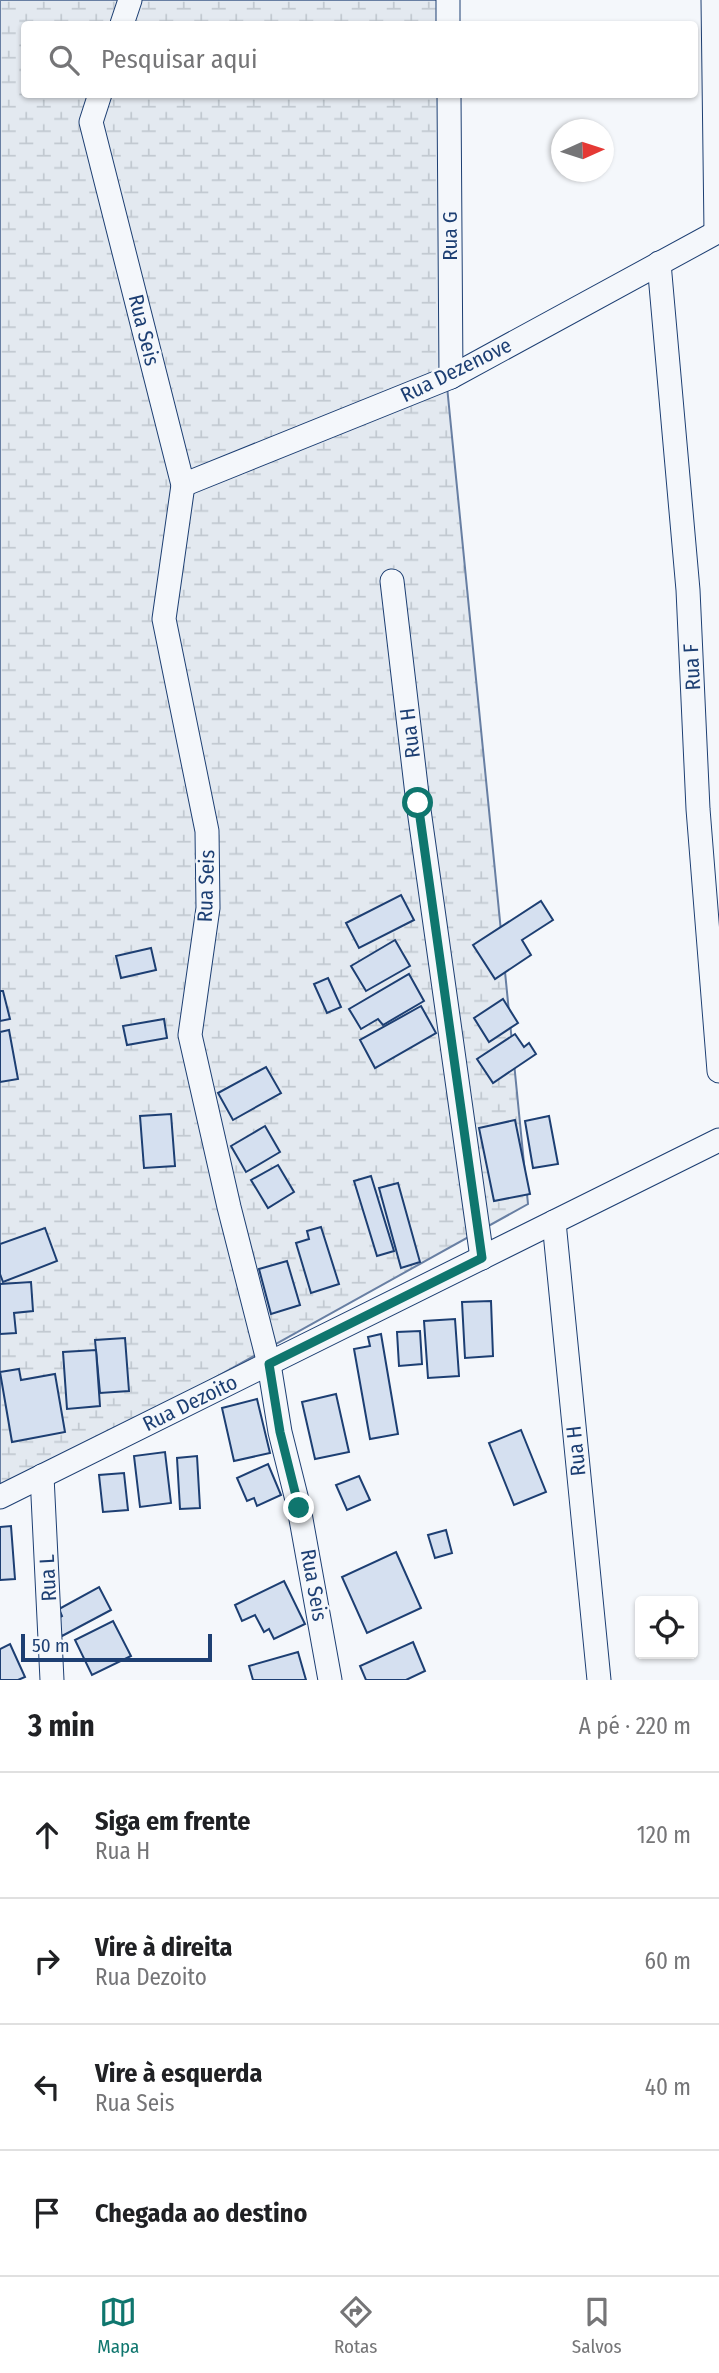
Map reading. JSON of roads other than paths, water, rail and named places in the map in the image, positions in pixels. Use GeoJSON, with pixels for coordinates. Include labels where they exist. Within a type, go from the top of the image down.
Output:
{"type":"FeatureCollection","features":[{"type":"Feature","properties":{"kind":"street"},"geometry":{"type":"LineString","coordinates":[[123,21],[130,0]]}},
{"type":"Feature","properties":{"kind":"street"},"geometry":{"type":"LineString","coordinates":[[448,0],[448,21]]}},
{"type":"Feature","properties":{"kind":"street"},"geometry":{"type":"LineString","coordinates":[[713,0],[718,231]]}},
{"type":"Feature","properties":{"kind":"street","name":"Rua Seis"},"geometry":{"type":"LineString","coordinates":[[99,98],[91,122],[183,485],[164,619],[207,831],[208,908],[190,1035],[229,1207],[269,1364],[280,1432],[299,1508],[330,1680]]}},
{"type":"Feature","properties":{"kind":"street","name":"Rua G"},"geometry":{"type":"LineString","coordinates":[[449,98],[451,377]]}},
{"type":"Feature","properties":{"kind":"street","name":"Rua Dezenove"},"geometry":{"type":"LineString","coordinates":[[183,485],[451,377],[718,231]]}},
{"type":"Feature","properties":{"kind":"street","name":"Rua F"},"geometry":{"type":"LineString","coordinates":[[659,263],[688,590],[698,809],[719,1071]]}},
{"type":"Feature","properties":{"kind":"street","name":"Rua H"},"geometry":{"type":"LineString","coordinates":[[392,582],[420,817],[482,1258]]}},
{"type":"Feature","properties":{"kind":"street","name":"Rua Dezoito"},"geometry":{"type":"LineString","coordinates":[[1,1490],[42,1476],[719,1140]]}},
{"type":"Feature","properties":{"kind":"street","name":"Rua H"},"geometry":{"type":"LineString","coordinates":[[554,1222],[599,1680]]}},
{"type":"Feature","properties":{"kind":"street","name":"Rua L"},"geometry":{"type":"LineString","coordinates":[[42,1476],[52,1680]]}}]}
